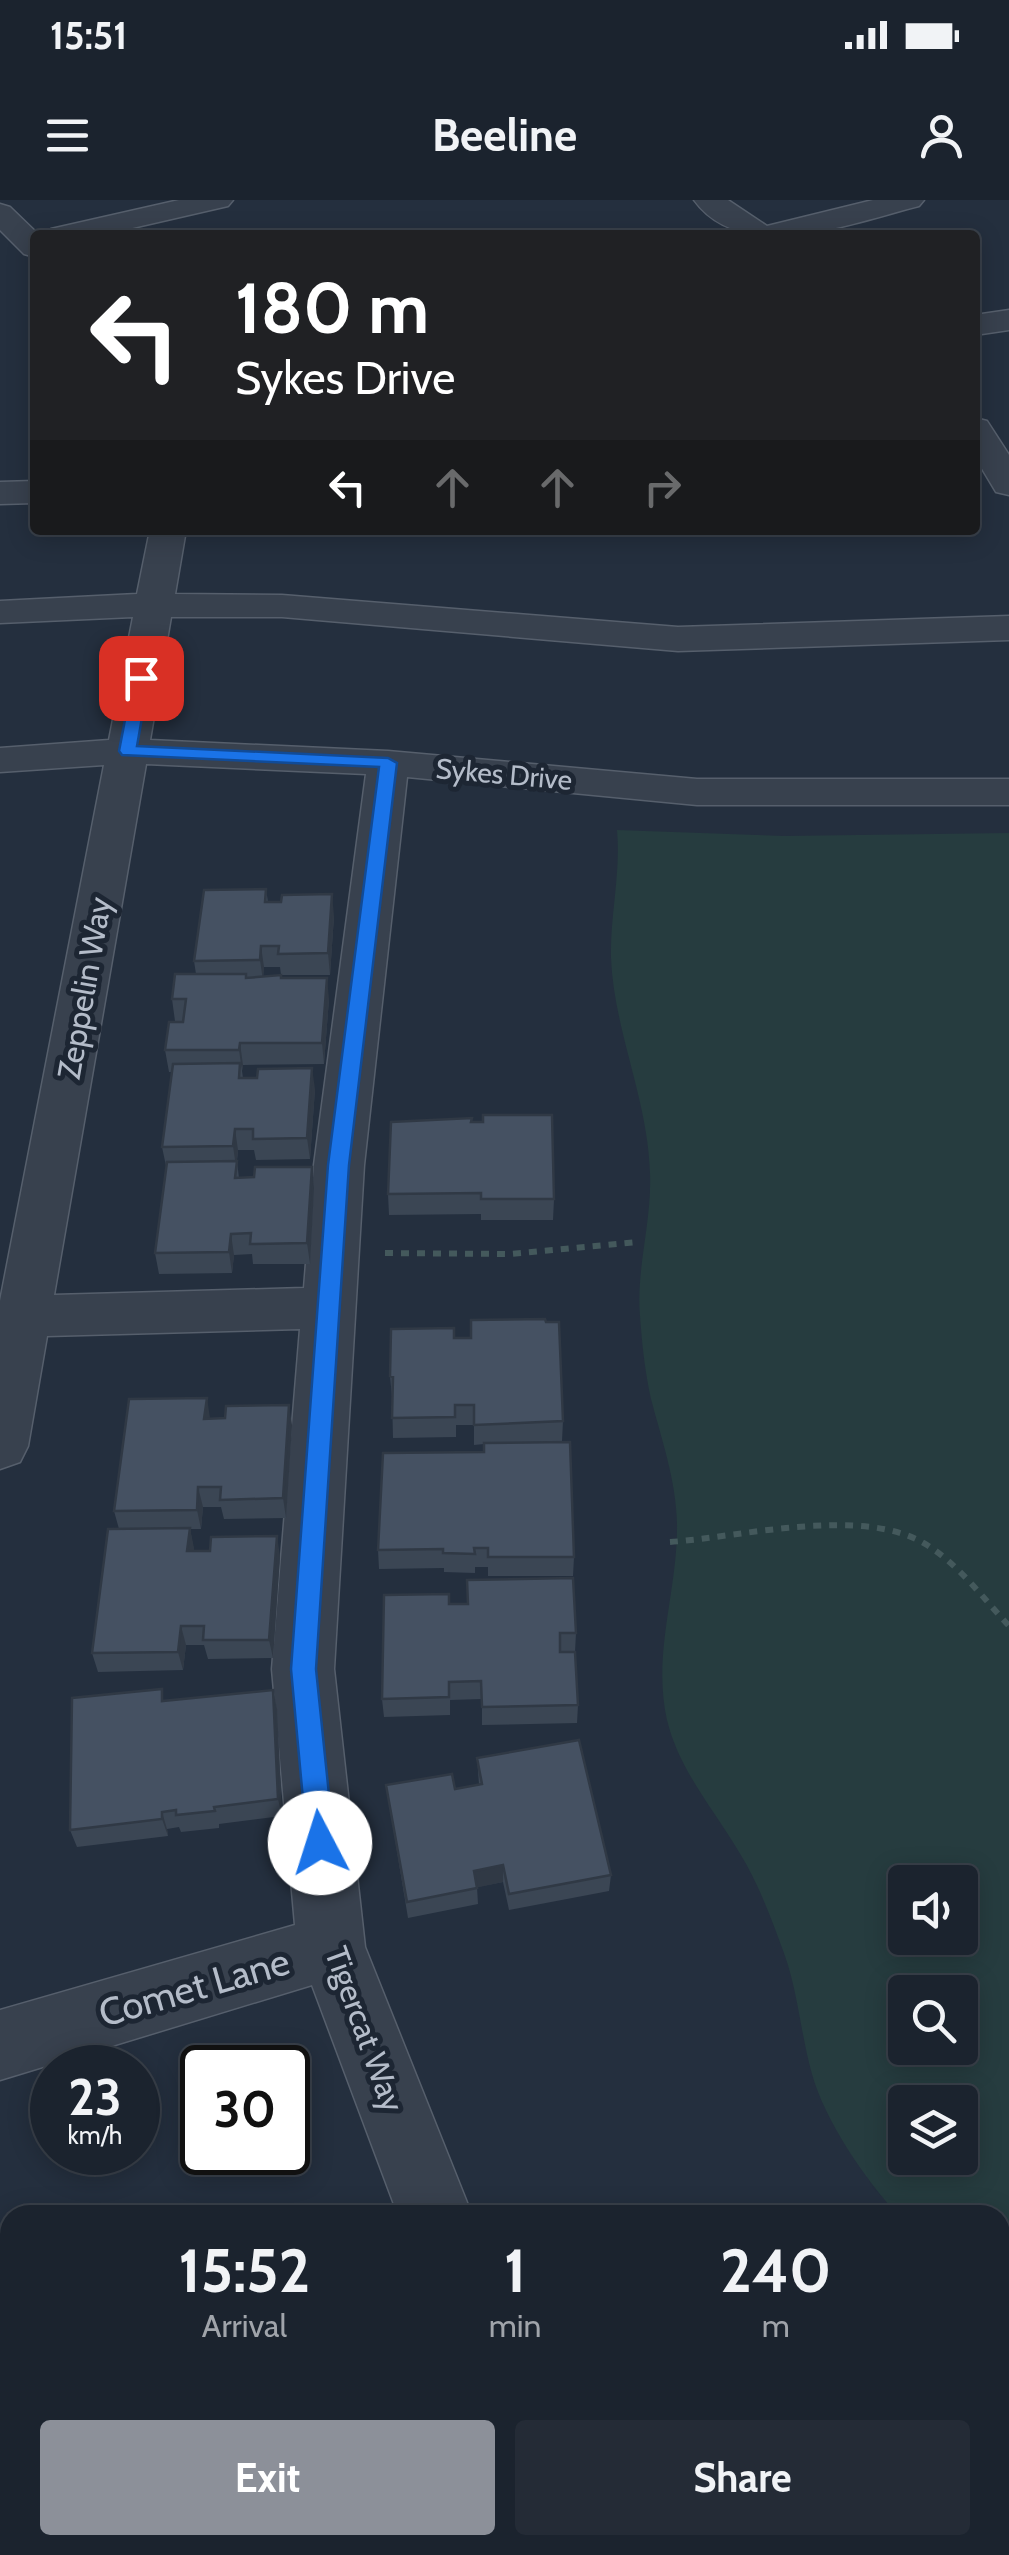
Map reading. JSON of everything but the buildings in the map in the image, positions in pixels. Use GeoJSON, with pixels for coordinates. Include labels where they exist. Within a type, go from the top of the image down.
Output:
{"type":"FeatureCollection","features":[{"type":"Feature","properties":{"kind":"street"},"geometry":{"type":"LineString","coordinates":[[84,230],[218,200]]}},
{"type":"Feature","properties":{"kind":"street"},"geometry":{"type":"LineString","coordinates":[[709,200],[756,230]]}},
{"type":"Feature","properties":{"kind":"street"},"geometry":{"type":"LineString","coordinates":[[785,230],[909,200]]}},
{"type":"Feature","properties":{"kind":"street"},"geometry":{"type":"LineString","coordinates":[[0,213],[30,241]]}},
{"type":"Feature","properties":{"kind":"street"},"geometry":{"type":"LineString","coordinates":[[980,324],[1009,320]]}},
{"type":"Feature","properties":{"kind":"street"},"geometry":{"type":"LineString","coordinates":[[980,441],[1003,503]]}},
{"type":"Feature","properties":{"kind":"street"},"geometry":{"type":"LineString","coordinates":[[0,493],[30,492]]}},
{"type":"Feature","properties":{"kind":"street","name":"Zeppelin Way"},"geometry":{"type":"LineString","coordinates":[[0,1446],[167,535]]}},
{"type":"Feature","properties":{"kind":"street"},"geometry":{"type":"LineString","coordinates":[[0,612],[155,605],[282,606],[678,639],[1009,628]]}},
{"type":"Feature","properties":{"kind":"street","name":"Sykes Drive"},"geometry":{"type":"LineString","coordinates":[[0,760],[128,751],[388,763],[698,792],[1009,792]]}},
{"type":"Feature","properties":{"kind":"street","name":"Tigercat Way"},"geometry":{"type":"LineString","coordinates":[[388,763],[339,1165],[303,1669],[331,1948],[431,2205]]}},
{"type":"Feature","properties":{"kind":"street"},"geometry":{"type":"LineString","coordinates":[[24,1316],[329,1308]]}},
{"type":"Feature","properties":{"kind":"street","name":"Comet Lane"},"geometry":{"type":"LineString","coordinates":[[0,2045],[331,1948]]}},
{"type":"Feature","properties":{"kind":"path"},"geometry":{"type":"LineString","coordinates":[[332,1250],[476,1258],[559,1254],[637,1242]]}},
{"type":"Feature","properties":{"kind":"path"},"geometry":{"type":"LineString","coordinates":[[670,1542],[828,1528],[884,1529],[925,1542],[1009,1626]]}},
{"type":"Feature","properties":{"kind":"green space"},"geometry":{"type":"Polygon","coordinates":[[[617,830],[784,836],[1009,833],[1009,2205],[890,2205],[872,2184],[836,2130],[818,2092],[789,1970],[765,1903],[672,1738],[662,1671],[676,1549],[676,1508],[644,1358],[639,1298],[649,1209],[648,1146],[613,985],[611,942],[617,830]]]}},
{"type":"Feature","properties":{"kind":"route"},"geometry":{"type":"LineString","coordinates":[[141,678],[128,751],[388,763],[339,1165],[303,1669],[320,1843]]}}]}
